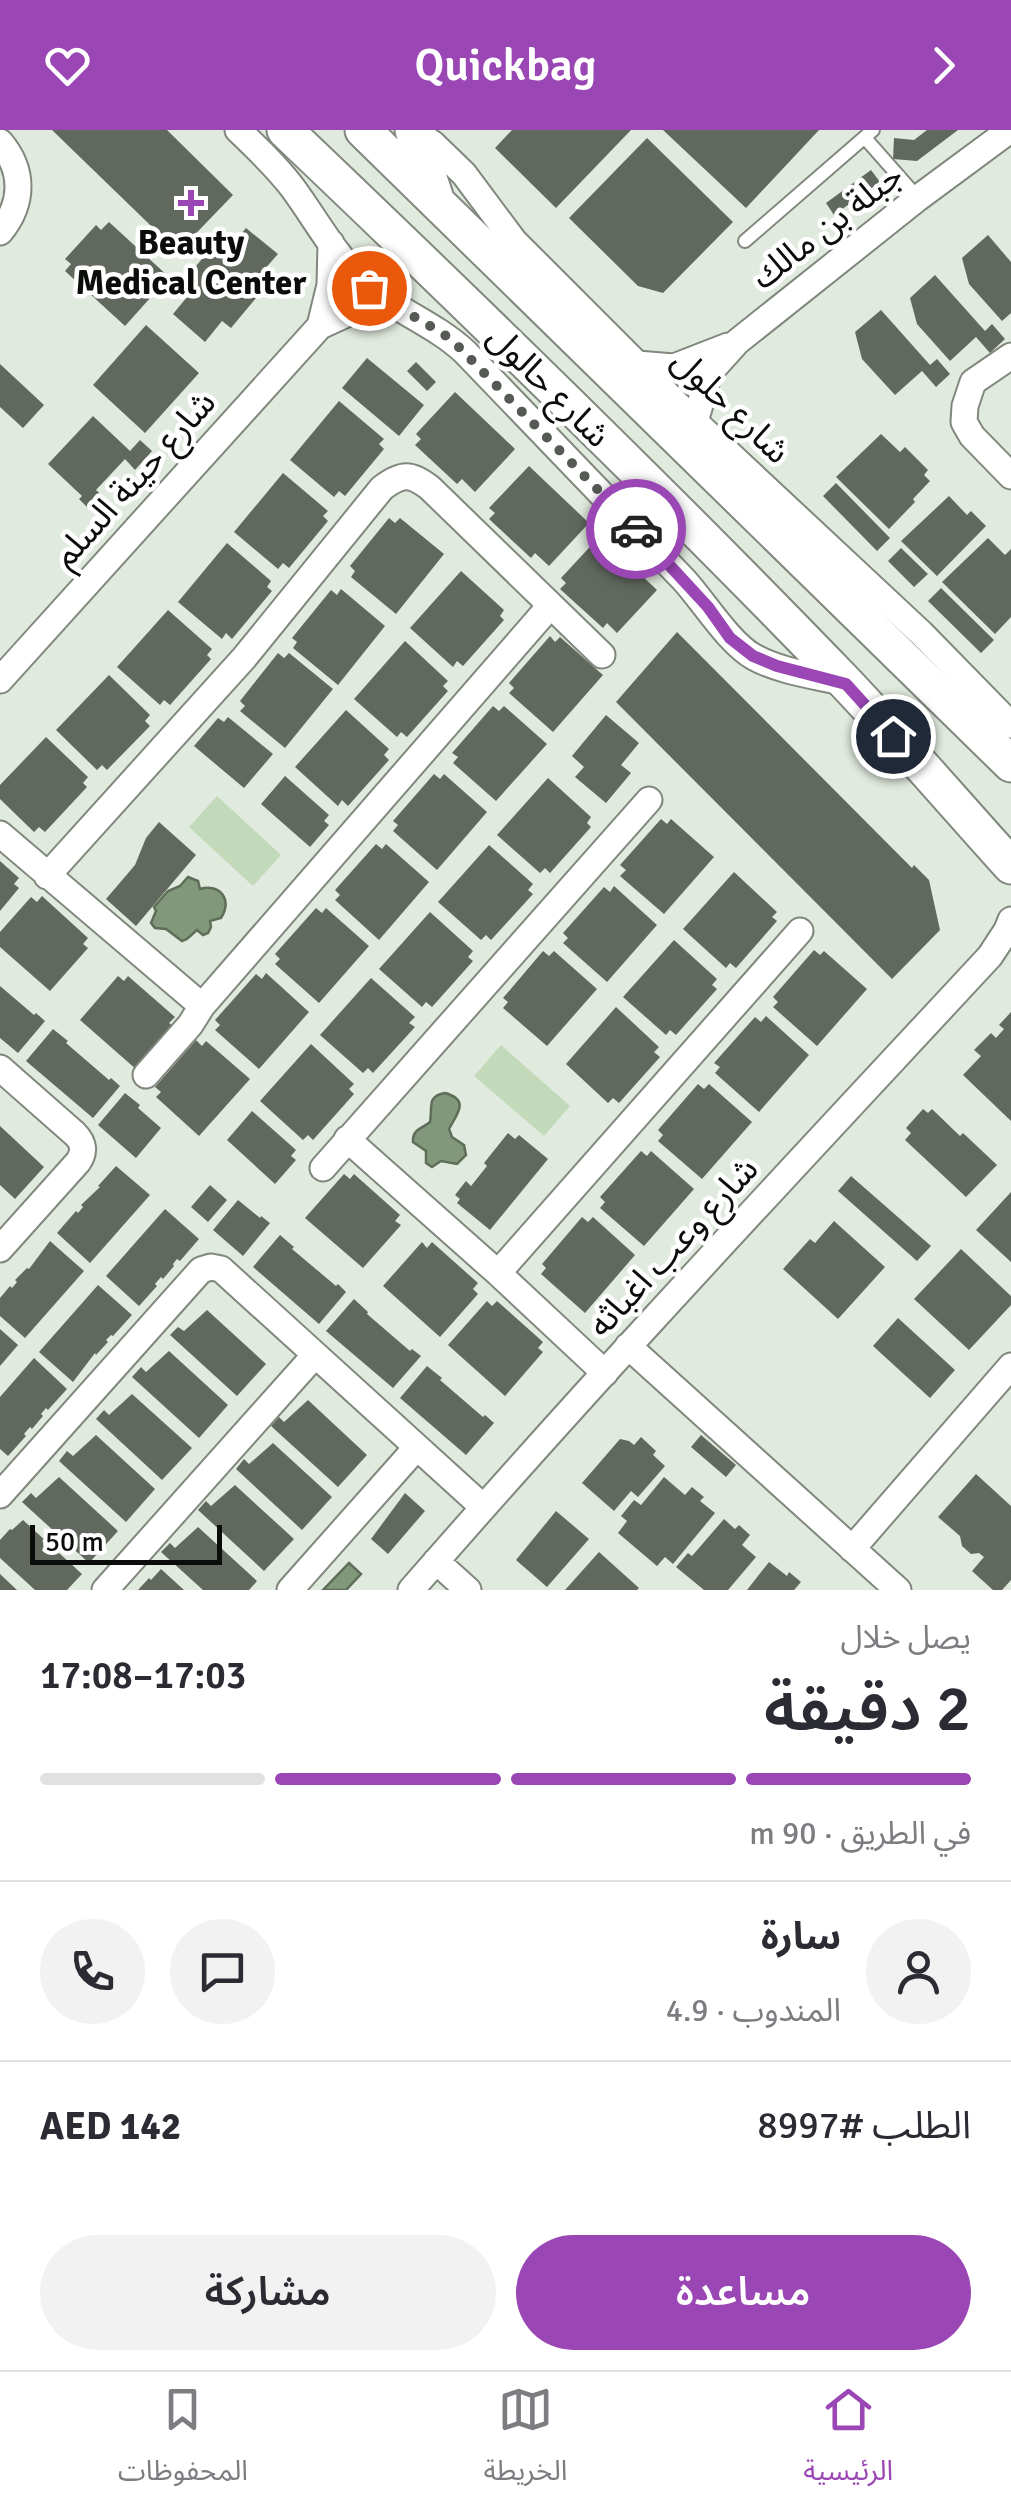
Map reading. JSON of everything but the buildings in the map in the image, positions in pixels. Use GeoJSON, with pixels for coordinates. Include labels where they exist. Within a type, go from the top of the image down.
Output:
{"type":"FeatureCollection","features":[{"type":"Feature","properties":{"kind":"main road","name":"شارع حالول"},"geometry":{"type":"LineString","coordinates":[[286,130],[758,592],[1011,866]]}},
{"type":"Feature","properties":{"kind":"main road","name":"شارع حالول"},"geometry":{"type":"LineString","coordinates":[[363,130],[1011,764]]}},
{"type":"Feature","properties":{"kind":"main road"},"geometry":{"type":"LineString","coordinates":[[413,130],[437,202]]}},
{"type":"Feature","properties":{"kind":"main road"},"geometry":{"type":"LineString","coordinates":[[909,666],[968,681]]}},
{"type":"Feature","properties":{"kind":"street"},"geometry":{"type":"LineString","coordinates":[[238,130],[280,172],[358,278],[388,303],[437,329],[465,352],[684,580],[730,638],[753,656],[777,666],[846,684]]}},
{"type":"Feature","properties":{"kind":"street","name":"شارع حلول"},"geometry":{"type":"LineString","coordinates":[[413,130],[464,174],[514,241],[694,422],[922,633],[1011,724]]}},
{"type":"Feature","properties":{"kind":"street","name":"جبلة بن مالك"},"geometry":{"type":"LineString","coordinates":[[694,422],[709,373],[737,342],[1010,130]]}},
{"type":"Feature","properties":{"kind":"street"},"geometry":{"type":"LineString","coordinates":[[0,142],[14,163],[20,184],[16,206],[0,232]]}},
{"type":"Feature","properties":{"kind":"street"},"geometry":{"type":"LineString","coordinates":[[320,326],[330,285],[330,243]]}},
{"type":"Feature","properties":{"kind":"street","name":"شارع حينة السلم"},"geometry":{"type":"LineString","coordinates":[[0,680],[320,326],[353,310],[388,303]]}},
{"type":"Feature","properties":{"kind":"street","name":"جبلة بن مالك"},"geometry":{"type":"LineString","coordinates":[[638,364],[674,367],[737,342]]}},
{"type":"Feature","properties":{"kind":"street"},"geometry":{"type":"LineString","coordinates":[[1011,356],[972,382],[964,406],[964,422],[972,436],[1011,476]]}},
{"type":"Feature","properties":{"kind":"street"},"geometry":{"type":"LineString","coordinates":[[47,876],[244,658],[382,488],[394,479],[419,479],[602,655]]}},
{"type":"Feature","properties":{"kind":"street"},"geometry":{"type":"LineString","coordinates":[[146,1075],[550,606]]}},
{"type":"Feature","properties":{"kind":"street"},"geometry":{"type":"LineString","coordinates":[[968,681],[1011,696]]}},
{"type":"Feature","properties":{"kind":"street"},"geometry":{"type":"LineString","coordinates":[[323,1168],[649,800]]}},
{"type":"Feature","properties":{"kind":"street"},"geometry":{"type":"LineString","coordinates":[[0,834],[202,1006]]}},
{"type":"Feature","properties":{"kind":"street","name":"شارع وعب اغباثه"},"geometry":{"type":"LineString","coordinates":[[412,1590],[482,1506],[628,1346],[1000,950],[1011,920]]}},
{"type":"Feature","properties":{"kind":"street"},"geometry":{"type":"LineString","coordinates":[[498,1273],[800,932]]}},
{"type":"Feature","properties":{"kind":"street"},"geometry":{"type":"LineString","coordinates":[[0,1068],[83,1144],[78,1162],[0,1249]]}},
{"type":"Feature","properties":{"kind":"street"},"geometry":{"type":"LineString","coordinates":[[348,1139],[605,1373]]}},
{"type":"Feature","properties":{"kind":"street"},"geometry":{"type":"LineString","coordinates":[[0,1495],[201,1270],[211,1266],[220,1269],[482,1506]]}},
{"type":"Feature","properties":{"kind":"street"},"geometry":{"type":"LineString","coordinates":[[628,1346],[898,1590]]}},
{"type":"Feature","properties":{"kind":"street"},"geometry":{"type":"LineString","coordinates":[[106,1590],[315,1355]]}},
{"type":"Feature","properties":{"kind":"street"},"geometry":{"type":"LineString","coordinates":[[852,1549],[1011,1366]]}},
{"type":"Feature","properties":{"kind":"street"},"geometry":{"type":"LineString","coordinates":[[290,1590],[417,1447]]}},
{"type":"Feature","properties":{"kind":"street"},"geometry":{"type":"LineString","coordinates":[[436,1562],[468,1590]]}},
{"type":"Feature","properties":{"kind":"lane"},"geometry":{"type":"LineString","coordinates":[[746,241],[869,134],[918,198]]}},
{"type":"Feature","properties":{"kind":"shaded area"},"geometry":{"type":"Polygon","coordinates":[[[217,796],[281,855],[253,886],[189,827],[217,796]]]}},
{"type":"Feature","properties":{"kind":"shaded area"},"geometry":{"type":"Polygon","coordinates":[[[188,877],[198,881],[200,889],[219,891],[226,905],[221,918],[210,921],[208,933],[203,935],[197,930],[182,941],[151,923],[154,907],[188,877]]]}},
{"type":"Feature","properties":{"kind":"shaded area"},"geometry":{"type":"Polygon","coordinates":[[[501,1045],[570,1106],[544,1136],[474,1076],[501,1045]]]}},
{"type":"Feature","properties":{"kind":"shaded area"},"geometry":{"type":"Polygon","coordinates":[[[445,1093],[460,1104],[449,1129],[452,1137],[464,1145],[466,1155],[457,1164],[441,1161],[432,1167],[426,1163],[426,1151],[413,1138],[430,1122],[435,1097],[445,1093]]]}},
{"type":"Feature","properties":{"kind":"shaded area"},"geometry":{"type":"Polygon","coordinates":[[[349,1563],[361,1574],[346,1590],[323,1590],[349,1563]]]}},
{"type":"Feature","properties":{"kind":"way so far"},"geometry":{"type":"LineString","coordinates":[[369,288],[452,340],[636,529]]}},
{"type":"Feature","properties":{"kind":"place","name":"Beauty Medical Center"},"geometry":{"type":"Point","coordinates":[191,203]}},
{"type":"Feature","properties":{"kind":"route"},"geometry":{"type":"LineString","coordinates":[[636,529],[708,607],[730,638],[753,656],[777,666],[846,684],[893,736]]}}]}
